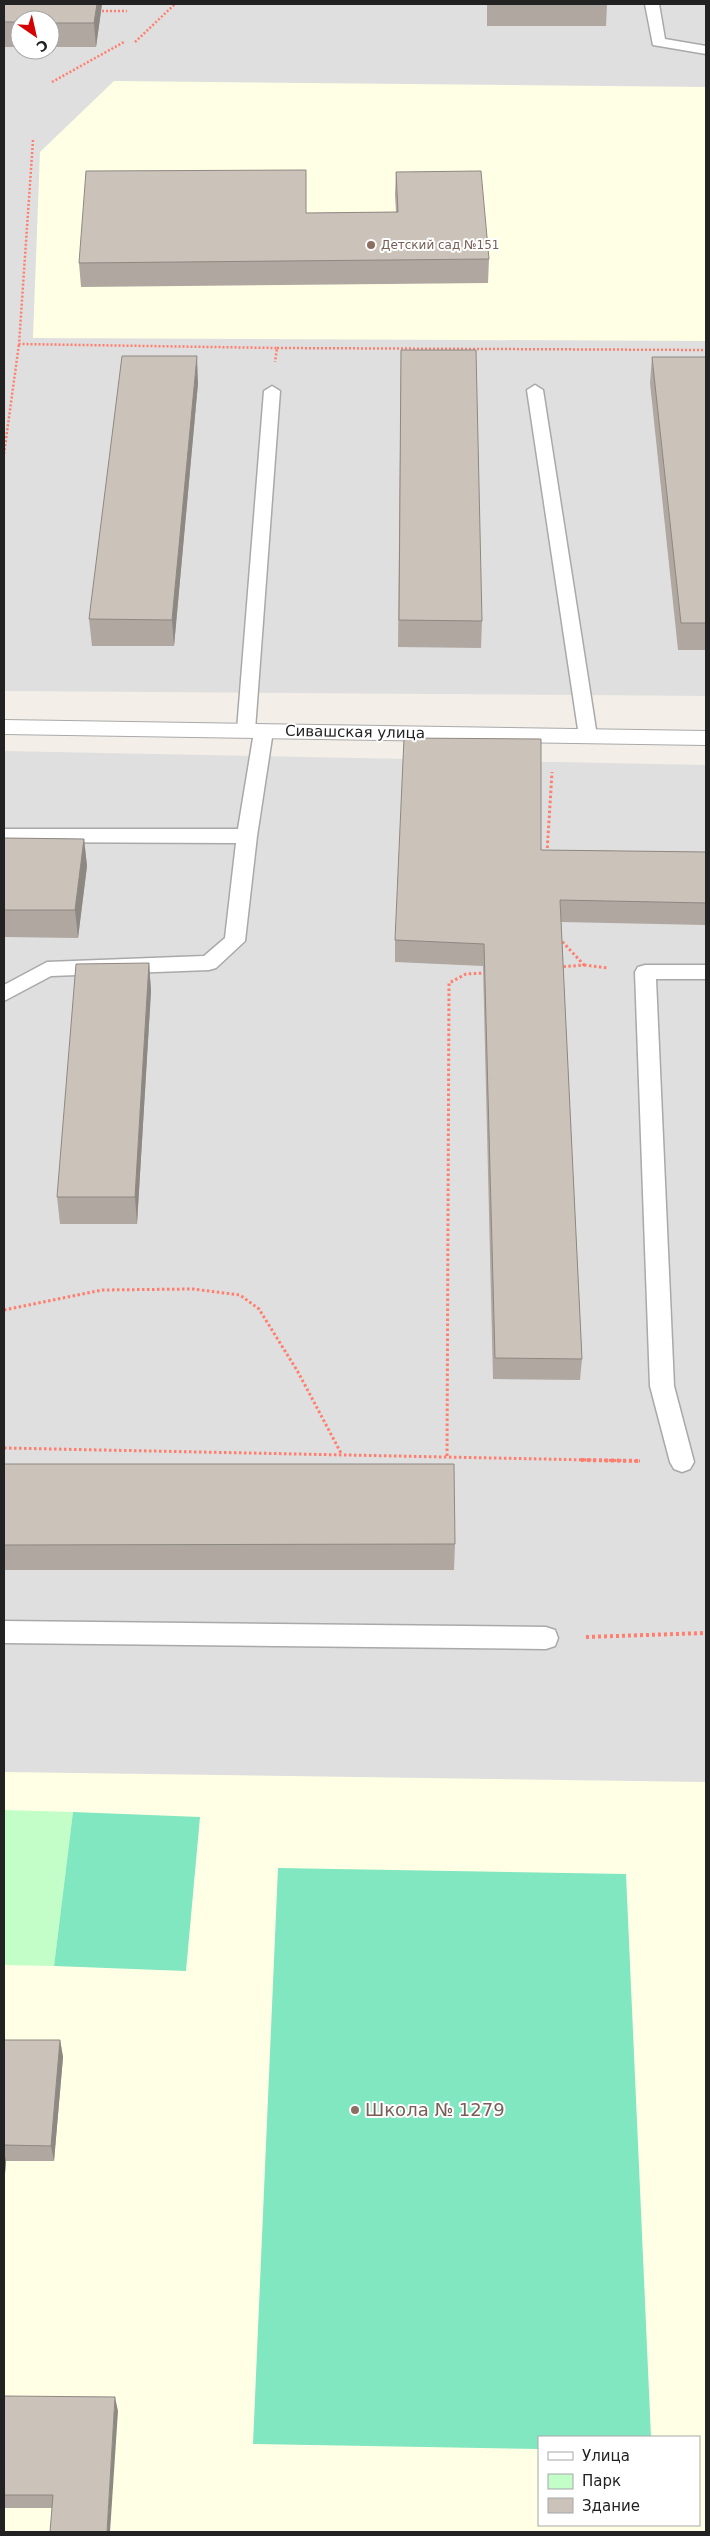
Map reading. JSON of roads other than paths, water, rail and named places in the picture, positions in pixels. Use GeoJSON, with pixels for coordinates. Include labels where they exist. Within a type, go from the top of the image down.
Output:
{"type":"FeatureCollection","features":[{"type":"Feature","properties":{"kind":"street","name":"Сивашская улица"},"geometry":{"type":"LineString","coordinates":[[4,728],[706,738]]}},
{"type":"Feature","properties":{"kind":"lane"},"geometry":{"type":"LineString","coordinates":[[652,4],[658,42],[706,50]]}},
{"type":"Feature","properties":{"kind":"lane"},"geometry":{"type":"LineString","coordinates":[[535,390],[588,736]]}},
{"type":"Feature","properties":{"kind":"lane"},"geometry":{"type":"LineString","coordinates":[[4,994],[47,969],[209,963],[235,941],[247,836],[255,731],[272,391]]}},
{"type":"Feature","properties":{"kind":"lane"},"geometry":{"type":"LineString","coordinates":[[4,834],[247,836]]}},
{"type":"Feature","properties":{"kind":"lane"},"geometry":{"type":"LineString","coordinates":[[682,1462],[662,1386],[645,972],[706,972]]}},
{"type":"Feature","properties":{"kind":"lane"},"geometry":{"type":"LineString","coordinates":[[4,1632],[546,1638]]}},
{"type":"Feature","properties":{"kind":"place","name":"Детский сад №151"},"geometry":{"type":"Point","coordinates":[371,245]}},
{"type":"Feature","properties":{"kind":"place","name":"Школа № 1279"},"geometry":{"type":"Point","coordinates":[355,2110]}}]}
